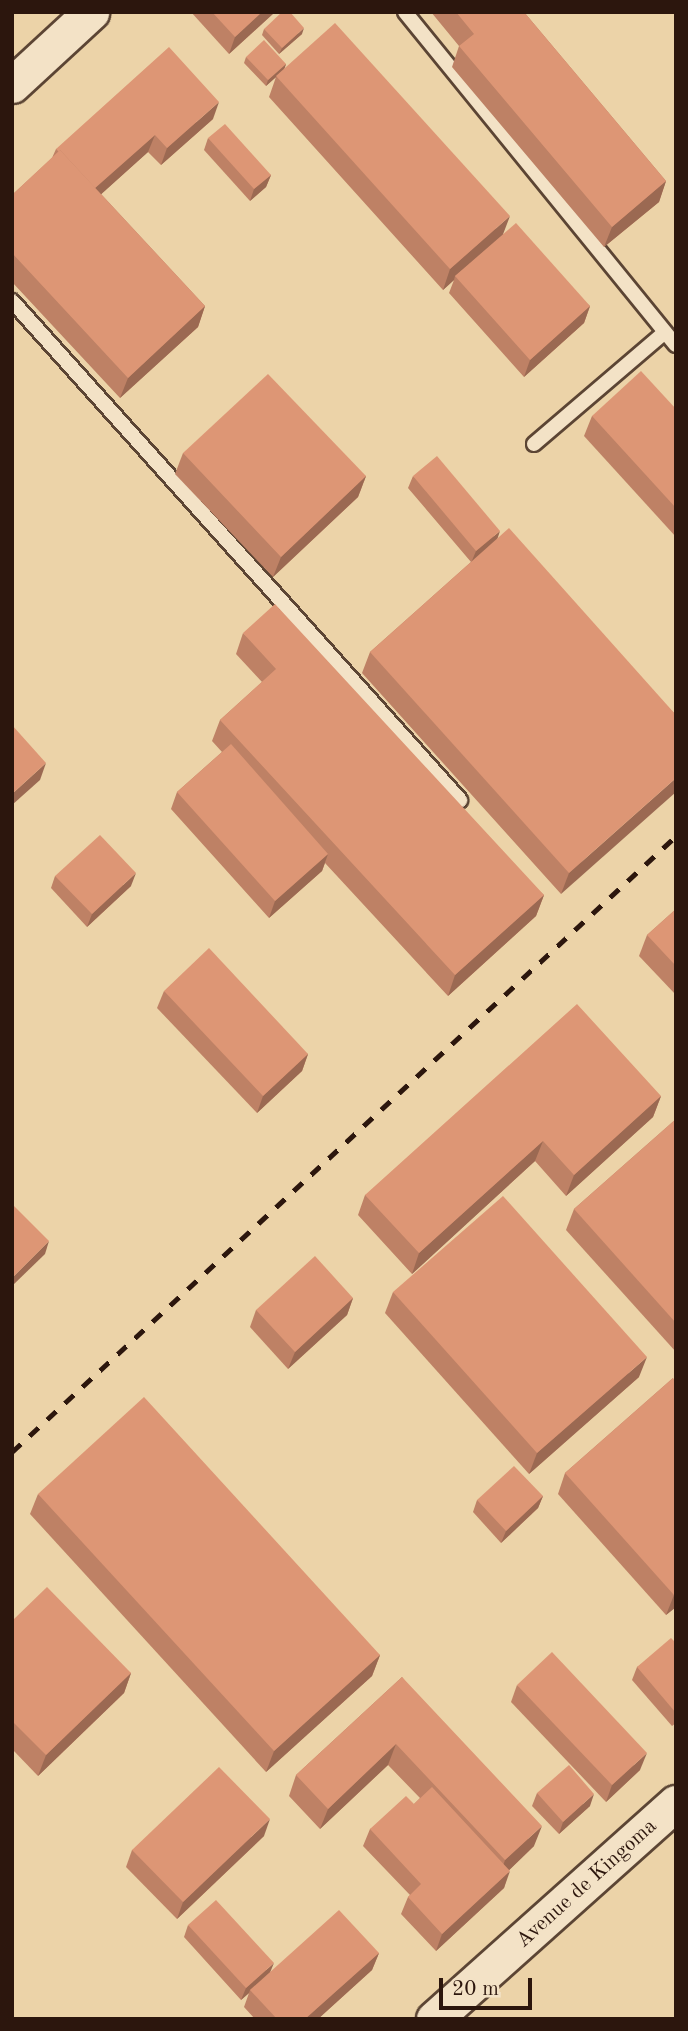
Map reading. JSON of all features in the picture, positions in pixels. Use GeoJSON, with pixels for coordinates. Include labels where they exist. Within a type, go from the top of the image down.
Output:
{"type":"FeatureCollection","features":[{"type":"Feature","properties":{"kind":"street"},"geometry":{"type":"LineString","coordinates":[[12,85],[91,12]]}},
{"type":"Feature","properties":{"kind":"street","name":"Avenue de Kingoma"},"geometry":{"type":"LineString","coordinates":[[434,2019],[676,1804]]}},
{"type":"Feature","properties":{"kind":"lane"},"geometry":{"type":"LineString","coordinates":[[405,12],[676,345]]}},
{"type":"Feature","properties":{"kind":"lane"},"geometry":{"type":"LineString","coordinates":[[12,301],[460,800]]}},
{"type":"Feature","properties":{"kind":"lane"},"geometry":{"type":"LineString","coordinates":[[534,444],[665,332]]}},
{"type":"Feature","properties":{"kind":"building"},"geometry":{"type":"Polygon","coordinates":[[[212,12],[262,12],[235,37],[212,12]]]}},
{"type":"Feature","properties":{"kind":"building"},"geometry":{"type":"Polygon","coordinates":[[[282,12],[290,12],[304,28],[282,48],[264,29],[282,12]]]}},
{"type":"Feature","properties":{"kind":"building"},"geometry":{"type":"Polygon","coordinates":[[[456,12],[524,12],[666,181],[612,227],[459,46],[474,34],[456,12]]]}},
{"type":"Feature","properties":{"kind":"building"},"geometry":{"type":"Polygon","coordinates":[[[335,23],[510,216],[450,269],[276,76],[335,23]]]}},
{"type":"Feature","properties":{"kind":"building"},"geometry":{"type":"Polygon","coordinates":[[[264,40],[286,64],[268,80],[246,57],[264,40]]]}},
{"type":"Feature","properties":{"kind":"building"},"geometry":{"type":"Polygon","coordinates":[[[169,47],[219,102],[167,148],[155,135],[95,188],[60,150],[59,152],[56,149],[169,47]]]}},
{"type":"Feature","properties":{"kind":"building"},"geometry":{"type":"Polygon","coordinates":[[[225,124],[271,175],[254,189],[208,138],[225,124]]]}},
{"type":"Feature","properties":{"kind":"building"},"geometry":{"type":"Polygon","coordinates":[[[60,150],[205,306],[128,378],[12,253],[12,195],[60,150]]]}},
{"type":"Feature","properties":{"kind":"building"},"geometry":{"type":"Polygon","coordinates":[[[516,223],[590,306],[530,360],[455,276],[516,223]]]}},
{"type":"Feature","properties":{"kind":"building"},"geometry":{"type":"Polygon","coordinates":[[[641,371],[676,409],[676,508],[592,416],[641,371]]]}},
{"type":"Feature","properties":{"kind":"building"},"geometry":{"type":"Polygon","coordinates":[[[268,374],[366,476],[281,557],[183,453],[268,374]]]}},
{"type":"Feature","properties":{"kind":"building"},"geometry":{"type":"Polygon","coordinates":[[[437,456],[500,531],[476,551],[413,476],[437,456]]]}},
{"type":"Feature","properties":{"kind":"building"},"geometry":{"type":"Polygon","coordinates":[[[509,528],[676,715],[676,778],[569,873],[370,652],[509,528]]]}},
{"type":"Feature","properties":{"kind":"building"},"geometry":{"type":"Polygon","coordinates":[[[275,604],[544,895],[455,975],[220,720],[276,669],[243,633],[275,604]]]}},
{"type":"Feature","properties":{"kind":"building"},"geometry":{"type":"Polygon","coordinates":[[[12,725],[46,763],[12,794],[12,725]]]}},
{"type":"Feature","properties":{"kind":"building"},"geometry":{"type":"Polygon","coordinates":[[[231,744],[328,854],[275,901],[177,792],[231,744]]]}},
{"type":"Feature","properties":{"kind":"building"},"geometry":{"type":"Polygon","coordinates":[[[100,835],[136,873],[92,914],[55,876],[100,835]]]}},
{"type":"Feature","properties":{"kind":"building"},"geometry":{"type":"Polygon","coordinates":[[[676,909],[676,966],[647,935],[676,909]]]}},
{"type":"Feature","properties":{"kind":"building"},"geometry":{"type":"Polygon","coordinates":[[[209,948],[308,1054],[263,1096],[164,991],[209,948]]]}},
{"type":"Feature","properties":{"kind":"building"},"geometry":{"type":"Polygon","coordinates":[[[577,1004],[661,1096],[574,1175],[543,1141],[419,1253],[365,1195],[577,1004]]]}},
{"type":"Feature","properties":{"kind":"building"},"geometry":{"type":"Polygon","coordinates":[[[676,1119],[676,1323],[574,1209],[676,1119]]]}},
{"type":"Feature","properties":{"kind":"building"},"geometry":{"type":"Polygon","coordinates":[[[503,1196],[647,1357],[537,1453],[393,1292],[503,1196]]]}},
{"type":"Feature","properties":{"kind":"building"},"geometry":{"type":"Polygon","coordinates":[[[12,1204],[49,1241],[12,1278],[12,1204]]]}},
{"type":"Feature","properties":{"kind":"building"},"geometry":{"type":"Polygon","coordinates":[[[315,1256],[353,1298],[295,1352],[256,1310],[315,1256]]]}},
{"type":"Feature","properties":{"kind":"building"},"geometry":{"type":"Polygon","coordinates":[[[673,1378],[676,1382],[674,1595],[565,1473],[673,1378]]]}},
{"type":"Feature","properties":{"kind":"building"},"geometry":{"type":"Polygon","coordinates":[[[144,1397],[380,1655],[274,1751],[38,1494],[144,1397]]]}},
{"type":"Feature","properties":{"kind":"building"},"geometry":{"type":"Polygon","coordinates":[[[514,1466],[543,1496],[506,1531],[477,1500],[514,1466]]]}},
{"type":"Feature","properties":{"kind":"building"},"geometry":{"type":"Polygon","coordinates":[[[47,1587],[131,1673],[46,1755],[12,1721],[12,1621],[47,1587]]]}},
{"type":"Feature","properties":{"kind":"building"},"geometry":{"type":"Polygon","coordinates":[[[671,1638],[676,1643],[676,1713],[637,1667],[671,1638]]]}},
{"type":"Feature","properties":{"kind":"building"},"geometry":{"type":"Polygon","coordinates":[[[552,1652],[647,1753],[612,1785],[517,1685],[552,1652]]]}},
{"type":"Feature","properties":{"kind":"building"},"geometry":{"type":"Polygon","coordinates":[[[402,1677],[542,1826],[505,1860],[396,1744],[328,1809],[296,1775],[402,1677]]]}},
{"type":"Feature","properties":{"kind":"building"},"geometry":{"type":"Polygon","coordinates":[[[569,1765],[594,1794],[563,1822],[537,1793],[569,1765]]]}},
{"type":"Feature","properties":{"kind":"building"},"geometry":{"type":"Polygon","coordinates":[[[219,1767],[270,1819],[183,1902],[132,1850],[219,1767]]]}},
{"type":"Feature","properties":{"kind":"building"},"geometry":{"type":"Polygon","coordinates":[[[432,1787],[510,1871],[442,1934],[408,1897],[421,1884],[370,1829],[406,1796],[414,1804],[432,1787]]]}},
{"type":"Feature","properties":{"kind":"building"},"geometry":{"type":"Polygon","coordinates":[[[216,1900],[274,1963],[246,1988],[188,1925],[216,1900]]]}},
{"type":"Feature","properties":{"kind":"building"},"geometry":{"type":"Polygon","coordinates":[[[339,1910],[379,1953],[305,2019],[277,2019],[250,1990],[339,1910]]]}},
{"type":"Feature","properties":{"kind":"railway"},"geometry":{"type":"LineString","coordinates":[[12,1452],[676,836]]}}]}
